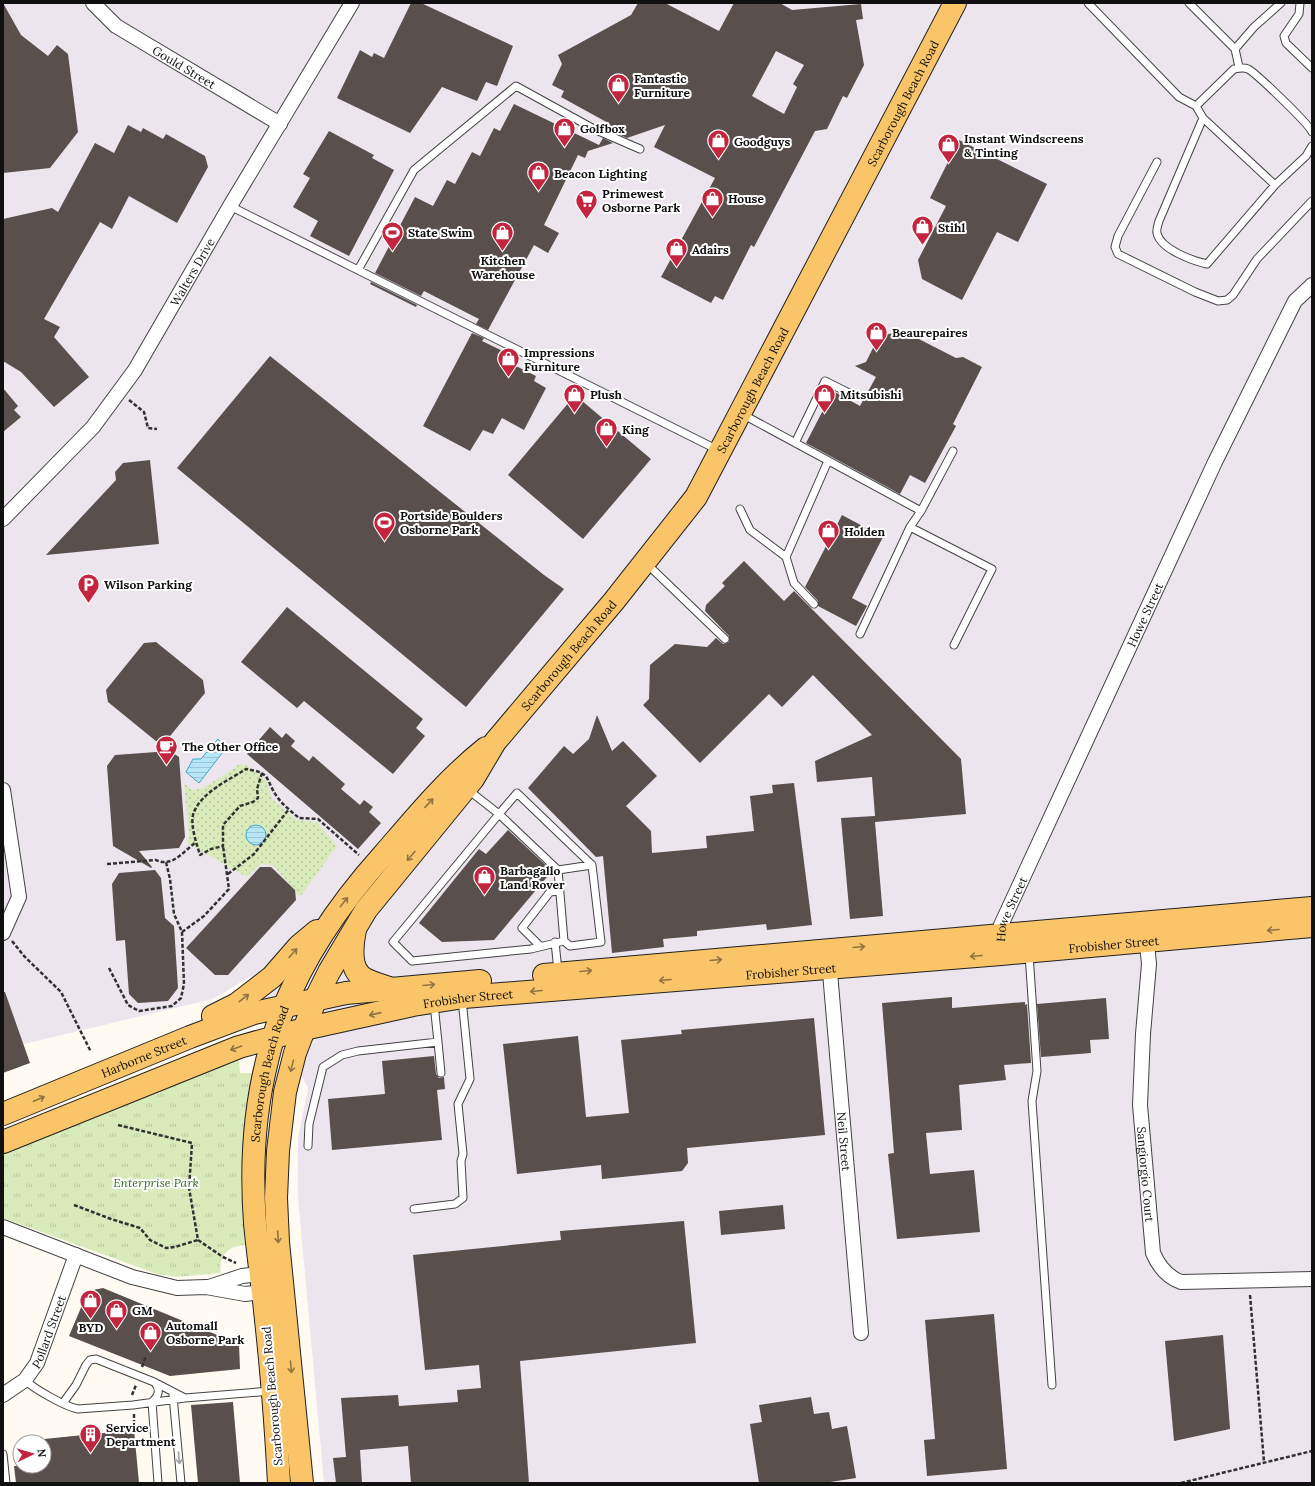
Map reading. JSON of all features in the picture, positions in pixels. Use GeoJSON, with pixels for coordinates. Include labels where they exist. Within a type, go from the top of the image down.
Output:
{"type":"FeatureCollection","features":[{"type":"Feature","properties":{"kind":"main road","name":"Scarborough Beach Road"},"geometry":{"type":"LineString","coordinates":[[279,1483],[273,1391],[272,1282],[278,1151],[285,1092],[295,1053],[316,998],[329,972],[366,910],[473,779],[495,742],[646,562],[696,497],[721,452],[955,3]]}},
{"type":"Feature","properties":{"kind":"main road","name":"Scarborough Beach Road"},"geometry":{"type":"LineString","coordinates":[[302,1483],[272,1282],[255,1223],[254,1147],[266,1061],[294,983],[329,922],[372,867],[457,773],[495,742]]}},
{"type":"Feature","properties":{"kind":"main road","name":"Frobisher Street"},"geometry":{"type":"LineString","coordinates":[[1001,944],[1029,951],[1146,932],[1312,908]]}},
{"type":"Feature","properties":{"kind":"main road"},"geometry":{"type":"LineString","coordinates":[[190,1037],[204,1020],[237,1004],[272,976],[299,946],[329,922]]}},
{"type":"Feature","properties":{"kind":"main road"},"geometry":{"type":"LineString","coordinates":[[356,925],[351,950],[356,970],[364,979],[390,989]]}},
{"type":"Feature","properties":{"kind":"main road","name":"Frobisher Street"},"geometry":{"type":"LineString","coordinates":[[274,1036],[462,997],[829,959],[1001,944],[1146,932],[1312,926]]}},
{"type":"Feature","properties":{"kind":"main road","name":"Frobisher Street"},"geometry":{"type":"LineString","coordinates":[[285,1005],[316,998],[390,989],[558,974],[829,959]]}},
{"type":"Feature","properties":{"kind":"main road","name":"Harborne Street"},"geometry":{"type":"LineString","coordinates":[[3,1114],[226,1022],[285,1005]]}},
{"type":"Feature","properties":{"kind":"main road"},"geometry":{"type":"LineString","coordinates":[[3,1142],[216,1055],[274,1036]]}},
{"type":"Feature","properties":{"kind":"street","name":"Gould Street"},"geometry":{"type":"LineString","coordinates":[[93,3],[116,26],[280,124]]}},
{"type":"Feature","properties":{"kind":"street","name":"Walters Drive"},"geometry":{"type":"LineString","coordinates":[[3,519],[93,427],[135,370],[230,206],[352,3]]}},
{"type":"Feature","properties":{"kind":"street","name":"Howe Street"},"geometry":{"type":"LineString","coordinates":[[1001,944],[1001,925],[1215,462],[1295,301],[1312,284]]}},
{"type":"Feature","properties":{"kind":"street"},"geometry":{"type":"LineString","coordinates":[[3,790],[19,897],[4,932]]}},
{"type":"Feature","properties":{"kind":"street","name":"Sangiorgio Court"},"geometry":{"type":"LineString","coordinates":[[1146,932],[1149,964],[1142,1034],[1140,1105],[1154,1252],[1157,1263],[1171,1279],[1181,1282],[1312,1279]]}},
{"type":"Feature","properties":{"kind":"street","name":"Neil Street"},"geometry":{"type":"LineString","coordinates":[[829,959],[861,1333]]}},
{"type":"Feature","properties":{"kind":"street"},"geometry":{"type":"LineString","coordinates":[[3,1227],[132,1277],[177,1288],[206,1288],[245,1294],[272,1282]]}},
{"type":"Feature","properties":{"kind":"street","name":"Pollard Street"},"geometry":{"type":"LineString","coordinates":[[3,1395],[25,1380],[37,1363],[76,1255]]}},
{"type":"Feature","properties":{"kind":"lane"},"geometry":{"type":"LineString","coordinates":[[1088,3],[1179,97],[1196,106],[1203,118],[1275,185]]}},
{"type":"Feature","properties":{"kind":"lane"},"geometry":{"type":"LineString","coordinates":[[1189,3],[1235,49],[1239,67]]}},
{"type":"Feature","properties":{"kind":"lane"},"geometry":{"type":"LineString","coordinates":[[1235,49],[1254,27],[1281,3]]}},
{"type":"Feature","properties":{"kind":"lane"},"geometry":{"type":"LineString","coordinates":[[1300,3],[1299,14],[1284,36],[1286,43],[1312,68]]}},
{"type":"Feature","properties":{"kind":"lane"},"geometry":{"type":"LineString","coordinates":[[1196,106],[1234,70],[1239,67],[1248,69],[1258,77],[1312,132]]}},
{"type":"Feature","properties":{"kind":"lane"},"geometry":{"type":"LineString","coordinates":[[358,270],[414,170],[516,86],[594,129],[640,149]]}},
{"type":"Feature","properties":{"kind":"lane"},"geometry":{"type":"LineString","coordinates":[[1203,118],[1159,221],[1157,232],[1159,239],[1168,247],[1195,261],[1207,264],[1275,185],[1306,156],[1312,146]]}},
{"type":"Feature","properties":{"kind":"lane"},"geometry":{"type":"LineString","coordinates":[[1157,162],[1118,236],[1115,247],[1118,254],[1195,292],[1218,301],[1227,300],[1233,295],[1257,259],[1312,202]]}},
{"type":"Feature","properties":{"kind":"lane"},"geometry":{"type":"LineString","coordinates":[[230,206],[721,452]]}},
{"type":"Feature","properties":{"kind":"lane"},"geometry":{"type":"LineString","coordinates":[[795,443],[825,381],[855,396]]}},
{"type":"Feature","properties":{"kind":"lane"},"geometry":{"type":"LineString","coordinates":[[741,413],[921,512]]}},
{"type":"Feature","properties":{"kind":"lane"},"geometry":{"type":"LineString","coordinates":[[860,634],[910,527],[921,512],[953,451]]}},
{"type":"Feature","properties":{"kind":"lane"},"geometry":{"type":"LineString","coordinates":[[786,557],[828,462]]}},
{"type":"Feature","properties":{"kind":"lane"},"geometry":{"type":"LineString","coordinates":[[740,510],[750,530],[786,557],[794,583],[814,604]]}},
{"type":"Feature","properties":{"kind":"lane"},"geometry":{"type":"LineString","coordinates":[[910,527],[992,569],[954,645]]}},
{"type":"Feature","properties":{"kind":"lane"},"geometry":{"type":"LineString","coordinates":[[646,562],[725,639]]}},
{"type":"Feature","properties":{"kind":"lane"},"geometry":{"type":"LineString","coordinates":[[466,788],[499,814],[558,870],[564,940],[570,946],[601,942],[592,865],[517,793],[499,814],[393,942],[412,961],[531,949],[564,940]]}},
{"type":"Feature","properties":{"kind":"lane"},"geometry":{"type":"LineString","coordinates":[[558,870],[592,865]]}},
{"type":"Feature","properties":{"kind":"lane"},"geometry":{"type":"LineString","coordinates":[[540,946],[522,928],[550,892],[560,891]]}},
{"type":"Feature","properties":{"kind":"lane"},"geometry":{"type":"LineString","coordinates":[[555,942],[558,974]]}},
{"type":"Feature","properties":{"kind":"lane"},"geometry":{"type":"LineString","coordinates":[[1029,951],[1037,1071],[1032,1109],[1052,1385]]}},
{"type":"Feature","properties":{"kind":"lane"},"geometry":{"type":"LineString","coordinates":[[414,1209],[455,1204],[463,1198],[461,1161],[463,1154],[458,1104],[470,1079],[462,997]]}},
{"type":"Feature","properties":{"kind":"lane"},"geometry":{"type":"LineString","coordinates":[[434,1002],[441,1072]]}},
{"type":"Feature","properties":{"kind":"lane"},"geometry":{"type":"LineString","coordinates":[[308,1146],[309,1124],[323,1067],[342,1055],[358,1051],[438,1042]]}},
{"type":"Feature","properties":{"kind":"lane"},"geometry":{"type":"LineString","coordinates":[[63,1403],[73,1390],[90,1360],[96,1360],[139,1376],[185,1398]]}},
{"type":"Feature","properties":{"kind":"lane"},"geometry":{"type":"LineString","coordinates":[[25,1380],[33,1388],[78,1409],[133,1405],[173,1399],[273,1391]]}},
{"type":"Feature","properties":{"kind":"lane"},"geometry":{"type":"LineString","coordinates":[[152,1402],[157,1398],[158,1392],[158,1386],[154,1382]]}},
{"type":"Feature","properties":{"kind":"lane"},"geometry":{"type":"LineString","coordinates":[[172,1391],[181,1483]]}},
{"type":"Feature","properties":{"kind":"lane"},"geometry":{"type":"LineString","coordinates":[[152,1402],[158,1483]]}},
{"type":"Feature","properties":{"kind":"lane"},"geometry":{"type":"LineString","coordinates":[[3,1454],[6,1483]]}},
{"type":"Feature","properties":{"kind":"path"},"geometry":{"type":"LineString","coordinates":[[119,392],[144,412],[148,428],[157,429]]}},
{"type":"Feature","properties":{"kind":"path"},"geometry":{"type":"LineString","coordinates":[[223,846],[211,849],[200,855],[196,842],[193,814],[202,798],[246,769],[265,774],[278,798],[298,818],[318,819],[361,856]]}},
{"type":"Feature","properties":{"kind":"path"},"geometry":{"type":"LineString","coordinates":[[182,932],[204,916],[230,889],[223,846],[223,826],[240,806],[253,802],[258,798],[256,789],[262,772]]}},
{"type":"Feature","properties":{"kind":"path"},"geometry":{"type":"LineString","coordinates":[[227,874],[254,854],[289,809]]}},
{"type":"Feature","properties":{"kind":"path"},"geometry":{"type":"LineString","coordinates":[[107,864],[156,860],[162,863],[171,862],[196,842]]}},
{"type":"Feature","properties":{"kind":"path"},"geometry":{"type":"LineString","coordinates":[[110,968],[128,1005],[139,1011],[172,1006],[181,998],[184,984],[182,932],[174,914],[170,879],[166,862]]}},
{"type":"Feature","properties":{"kind":"path"},"geometry":{"type":"LineString","coordinates":[[4,932],[24,956],[61,992],[91,1052]]}},
{"type":"Feature","properties":{"kind":"path"},"geometry":{"type":"LineString","coordinates":[[118,1125],[192,1143],[189,1188],[198,1240],[223,1257],[240,1265]]}},
{"type":"Feature","properties":{"kind":"path"},"geometry":{"type":"LineString","coordinates":[[74,1205],[140,1228],[150,1240],[166,1248],[175,1247],[198,1240]]}},
{"type":"Feature","properties":{"kind":"path"},"geometry":{"type":"LineString","coordinates":[[1249,1280],[1264,1462]]}},
{"type":"Feature","properties":{"kind":"path"},"geometry":{"type":"LineString","coordinates":[[134,1426],[133,1391],[146,1356]]}},
{"type":"Feature","properties":{"kind":"path"},"geometry":{"type":"LineString","coordinates":[[1181,1483],[1312,1451]]}},
{"type":"Feature","properties":{"kind":"shaded area"},"geometry":{"type":"Polygon","coordinates":[[[3,3],[1312,3],[1312,1483],[324,1483],[298,1197],[298,1138],[308,1088],[251,976],[213,999],[3,1049],[3,3]]]}},
{"type":"Feature","properties":{"kind":"green space"},"geometry":{"type":"Polygon","coordinates":[[[240,764],[248,766],[266,780],[272,799],[297,820],[317,822],[337,846],[300,897],[273,865],[260,864],[247,877],[187,843],[189,836],[184,783],[192,790],[204,788],[240,764]]]}},
{"type":"Feature","properties":{"kind":"green space","name":"Enterprise Park"},"geometry":{"type":"Polygon","coordinates":[[[239,1059],[240,1073],[252,1073],[241,1186],[245,1245],[234,1247],[226,1253],[221,1262],[221,1273],[176,1277],[157,1274],[3,1218],[3,1151],[239,1059]]]}},
{"type":"Feature","properties":{"kind":"water"},"geometry":{"type":"Polygon","coordinates":[[[218,739],[226,748],[199,783],[186,772],[193,759],[201,759],[218,739]]]}},
{"type":"Feature","properties":{"kind":"water"},"geometry":{"type":"Polygon","coordinates":[[[256,825],[263,828],[266,835],[263,842],[256,845],[249,842],[246,835],[249,828],[256,825]]]}},
{"type":"Feature","properties":{"kind":"building"},"geometry":{"type":"Polygon","coordinates":[[[3,3],[21,35],[48,56],[57,45],[68,54],[78,132],[50,168],[3,173],[3,3]]]}},
{"type":"Feature","properties":{"kind":"building"},"geometry":{"type":"Polygon","coordinates":[[[411,3],[421,3],[513,46],[497,86],[486,82],[477,101],[442,87],[410,133],[337,98],[360,50],[372,57],[374,53],[384,58],[411,3]]]}},
{"type":"Feature","properties":{"kind":"building"},"geometry":{"type":"Polygon","coordinates":[[[638,3],[665,3],[719,31],[734,3],[780,3],[792,10],[861,4],[863,19],[856,20],[864,65],[847,98],[843,96],[827,129],[815,131],[754,247],[751,245],[723,300],[715,296],[711,303],[661,277],[715,178],[654,147],[665,125],[627,138],[608,129],[610,124],[561,97],[564,91],[552,85],[562,64],[558,55],[631,15],[638,3]],[[776,51],[752,96],[784,114],[797,87],[793,84],[804,65],[776,51]]]}},
{"type":"Feature","properties":{"kind":"building"},"geometry":{"type":"Polygon","coordinates":[[[514,104],[599,145],[603,138],[613,143],[588,151],[585,158],[578,155],[544,225],[559,233],[548,253],[534,245],[488,330],[476,324],[479,319],[424,291],[421,296],[375,273],[415,197],[433,206],[447,180],[455,184],[472,152],[480,156],[494,128],[500,131],[514,104]]]}},
{"type":"Feature","properties":{"kind":"building"},"geometry":{"type":"Polygon","coordinates":[[[128,125],[141,132],[143,128],[163,139],[166,134],[205,156],[208,167],[177,223],[129,196],[112,229],[100,222],[44,319],[60,327],[54,337],[89,377],[54,407],[21,372],[3,361],[3,219],[52,208],[58,212],[95,143],[114,153],[128,125]]]}},
{"type":"Feature","properties":{"kind":"building"},"geometry":{"type":"Polygon","coordinates":[[[329,131],[374,155],[372,158],[394,170],[349,256],[310,236],[318,221],[293,207],[310,178],[303,174],[329,131]]]}},
{"type":"Feature","properties":{"kind":"building"},"geometry":{"type":"Polygon","coordinates":[[[959,140],[1047,184],[1018,242],[997,232],[962,300],[922,279],[918,260],[946,206],[930,198],[959,140]]]}},
{"type":"Feature","properties":{"kind":"building"},"geometry":{"type":"Polygon","coordinates":[[[371,282],[417,305],[416,307],[370,284],[371,282]]]}},
{"type":"Feature","properties":{"kind":"building"},"geometry":{"type":"Polygon","coordinates":[[[472,333],[484,338],[482,341],[509,354],[506,361],[536,376],[534,381],[546,388],[524,430],[502,418],[493,434],[483,430],[470,451],[423,426],[472,333]]]}},
{"type":"Feature","properties":{"kind":"building"},"geometry":{"type":"Polygon","coordinates":[[[894,333],[905,338],[911,335],[956,358],[963,357],[982,367],[953,424],[956,426],[925,483],[910,475],[900,494],[806,443],[833,391],[860,406],[876,377],[855,366],[866,362],[879,336],[894,333]]]}},
{"type":"Feature","properties":{"kind":"building","name":"Portside Boulders Osborne Park"},"geometry":{"type":"Polygon","coordinates":[[[270,356],[544,575],[564,589],[466,707],[177,468],[270,356]]]}},
{"type":"Feature","properties":{"kind":"building"},"geometry":{"type":"Polygon","coordinates":[[[3,388],[18,406],[14,410],[21,417],[3,432],[3,388]]]}},
{"type":"Feature","properties":{"kind":"building"},"geometry":{"type":"Polygon","coordinates":[[[575,395],[651,459],[583,539],[508,475],[575,395]]]}},
{"type":"Feature","properties":{"kind":"building"},"geometry":{"type":"Polygon","coordinates":[[[150,460],[159,544],[46,555],[116,480],[115,472],[123,463],[150,460]]]}},
{"type":"Feature","properties":{"kind":"building"},"geometry":{"type":"Polygon","coordinates":[[[842,515],[883,537],[852,598],[867,606],[856,626],[818,606],[818,601],[805,587],[842,515]]]}},
{"type":"Feature","properties":{"kind":"building"},"geometry":{"type":"Polygon","coordinates":[[[744,561],[784,601],[794,591],[961,759],[966,814],[875,822],[883,916],[850,919],[841,818],[875,816],[872,777],[817,782],[815,761],[872,735],[813,675],[782,707],[769,694],[700,763],[643,705],[649,699],[650,665],[675,644],[707,647],[716,638],[723,644],[729,642],[729,636],[705,611],[706,605],[725,586],[722,583],[744,561]]]}},
{"type":"Feature","properties":{"kind":"building"},"geometry":{"type":"Polygon","coordinates":[[[287,607],[423,719],[416,728],[425,736],[393,774],[304,701],[297,708],[241,662],[287,607]]]}},
{"type":"Feature","properties":{"kind":"building"},"geometry":{"type":"Polygon","coordinates":[[[156,642],[203,680],[205,693],[162,746],[108,702],[106,690],[144,643],[156,642]]]}},
{"type":"Feature","properties":{"kind":"building"},"geometry":{"type":"Polygon","coordinates":[[[597,715],[612,751],[623,741],[657,776],[626,806],[651,831],[652,853],[707,848],[706,836],[754,831],[750,796],[773,793],[772,785],[794,783],[812,925],[767,930],[766,924],[697,931],[697,936],[663,939],[664,947],[612,953],[603,856],[596,857],[528,788],[564,746],[573,754],[589,739],[597,715]]]}},
{"type":"Feature","properties":{"kind":"building"},"geometry":{"type":"Polygon","coordinates":[[[270,727],[282,738],[286,733],[295,741],[291,746],[309,761],[313,756],[345,784],[341,789],[360,805],[364,800],[373,807],[369,812],[381,823],[358,849],[247,754],[270,727]]]}},
{"type":"Feature","properties":{"kind":"building"},"geometry":{"type":"Polygon","coordinates":[[[170,751],[179,757],[185,837],[179,848],[139,851],[152,867],[151,868],[113,846],[107,766],[115,755],[170,751]]]}},
{"type":"Feature","properties":{"kind":"building","name":"Barbagallo Land Rover"},"geometry":{"type":"Polygon","coordinates":[[[508,830],[552,871],[494,940],[442,942],[419,923],[479,849],[486,854],[508,830]]]}},
{"type":"Feature","properties":{"kind":"building"},"geometry":{"type":"Polygon","coordinates":[[[260,867],[271,867],[295,890],[296,900],[228,975],[215,975],[186,948],[260,867]]]}},
{"type":"Feature","properties":{"kind":"building"},"geometry":{"type":"Polygon","coordinates":[[[155,870],[161,878],[165,918],[174,926],[178,988],[168,1001],[138,1003],[129,994],[125,940],[116,941],[112,884],[119,873],[155,870]]]}},
{"type":"Feature","properties":{"kind":"building"},"geometry":{"type":"Polygon","coordinates":[[[3,992],[5,992],[30,1063],[3,1073],[3,992]]]}},
{"type":"Feature","properties":{"kind":"building"},"geometry":{"type":"Polygon","coordinates":[[[952,997],[952,1008],[1025,1002],[1025,1005],[1027,1004],[1031,1063],[1004,1065],[1006,1080],[959,1085],[962,1130],[926,1133],[930,1174],[974,1170],[980,1232],[897,1239],[888,1154],[894,1153],[882,1003],[952,997]]]}},
{"type":"Feature","properties":{"kind":"building"},"geometry":{"type":"Polygon","coordinates":[[[1106,998],[1109,1039],[1090,1040],[1091,1053],[1041,1057],[1037,1004],[1106,998]]]}},
{"type":"Feature","properties":{"kind":"building"},"geometry":{"type":"Polygon","coordinates":[[[814,1018],[825,1135],[687,1148],[688,1163],[682,1171],[602,1179],[601,1165],[517,1174],[503,1044],[578,1036],[586,1117],[629,1113],[621,1040],[682,1034],[681,1030],[814,1018]]]}},
{"type":"Feature","properties":{"kind":"building"},"geometry":{"type":"Polygon","coordinates":[[[434,1056],[436,1074],[439,1078],[444,1077],[445,1089],[437,1090],[442,1140],[332,1150],[328,1099],[385,1094],[382,1061],[434,1056]]]}},
{"type":"Feature","properties":{"kind":"building"},"geometry":{"type":"Polygon","coordinates":[[[783,1205],[785,1229],[721,1235],[719,1211],[783,1205]]]}},
{"type":"Feature","properties":{"kind":"building"},"geometry":{"type":"Polygon","coordinates":[[[684,1221],[696,1343],[520,1361],[529,1483],[411,1483],[408,1446],[360,1450],[362,1483],[336,1483],[333,1458],[346,1457],[341,1398],[398,1395],[399,1406],[458,1402],[457,1390],[481,1388],[479,1365],[425,1370],[413,1255],[561,1240],[560,1231],[684,1221]]]}},
{"type":"Feature","properties":{"kind":"building"},"geometry":{"type":"Polygon","coordinates":[[[103,1288],[239,1344],[240,1369],[170,1376],[69,1336],[88,1291],[103,1288]]]}},
{"type":"Feature","properties":{"kind":"building"},"geometry":{"type":"Polygon","coordinates":[[[994,1314],[1007,1469],[927,1476],[924,1440],[935,1439],[925,1320],[994,1314]]]}},
{"type":"Feature","properties":{"kind":"building"},"geometry":{"type":"Polygon","coordinates":[[[1223,1335],[1230,1429],[1174,1441],[1165,1341],[1223,1335]]]}},
{"type":"Feature","properties":{"kind":"building"},"geometry":{"type":"Polygon","coordinates":[[[811,1397],[814,1414],[829,1412],[832,1429],[847,1426],[856,1478],[824,1483],[759,1483],[750,1424],[762,1422],[759,1405],[811,1397]]]}},
{"type":"Feature","properties":{"kind":"building"},"geometry":{"type":"Polygon","coordinates":[[[233,1402],[240,1483],[198,1483],[191,1405],[233,1402]]]}},
{"type":"Feature","properties":{"kind":"building","name":"Service Department"},"geometry":{"type":"Polygon","coordinates":[[[134,1430],[139,1483],[16,1483],[15,1474],[52,1474],[52,1438],[134,1430]]]}},
{"type":"Feature","properties":{"kind":"place","name":"Fantastic Furniture"},"geometry":{"type":"Point","coordinates":[618,104]}},
{"type":"Feature","properties":{"kind":"place","name":"Golfbox"},"geometry":{"type":"Point","coordinates":[565,148]}},
{"type":"Feature","properties":{"kind":"place","name":"Goodguys"},"geometry":{"type":"Point","coordinates":[719,160]}},
{"type":"Feature","properties":{"kind":"place","name":"Instant Windscreens & Tinting"},"geometry":{"type":"Point","coordinates":[948,164]}},
{"type":"Feature","properties":{"kind":"place","name":"Beacon Lighting"},"geometry":{"type":"Point","coordinates":[539,192]}},
{"type":"Feature","properties":{"kind":"place","name":"House"},"geometry":{"type":"Point","coordinates":[713,218]}},
{"type":"Feature","properties":{"kind":"place","name":"Primewest Osborne Park"},"geometry":{"type":"Point","coordinates":[586,220]}},
{"type":"Feature","properties":{"kind":"place","name":"Stihl"},"geometry":{"type":"Point","coordinates":[923,246]}},
{"type":"Feature","properties":{"kind":"place","name":"State Swim"},"geometry":{"type":"Point","coordinates":[393,252]}},
{"type":"Feature","properties":{"kind":"place","name":"Kitchen Warehouse"},"geometry":{"type":"Point","coordinates":[503,252]}},
{"type":"Feature","properties":{"kind":"place","name":"Adairs"},"geometry":{"type":"Point","coordinates":[677,268]}},
{"type":"Feature","properties":{"kind":"place","name":"Beaurepaires"},"geometry":{"type":"Point","coordinates":[877,352]}},
{"type":"Feature","properties":{"kind":"place","name":"Impressions Furniture"},"geometry":{"type":"Point","coordinates":[509,378]}},
{"type":"Feature","properties":{"kind":"place","name":"Plush"},"geometry":{"type":"Point","coordinates":[574,414]}},
{"type":"Feature","properties":{"kind":"place","name":"Mitsubishi"},"geometry":{"type":"Point","coordinates":[824,414]}},
{"type":"Feature","properties":{"kind":"place","name":"King"},"geometry":{"type":"Point","coordinates":[607,448]}},
{"type":"Feature","properties":{"kind":"place","name":"Portside Boulders Osborne Park"},"geometry":{"type":"Point","coordinates":[385,542]}},
{"type":"Feature","properties":{"kind":"place","name":"Holden"},"geometry":{"type":"Point","coordinates":[828,550]}},
{"type":"Feature","properties":{"kind":"place","name":"Wilson Parking"},"geometry":{"type":"Point","coordinates":[89,604]}},
{"type":"Feature","properties":{"kind":"place","name":"The Other Office"},"geometry":{"type":"Point","coordinates":[166,766]}},
{"type":"Feature","properties":{"kind":"place","name":"Barbagallo Land Rover"},"geometry":{"type":"Point","coordinates":[485,896]}},
{"type":"Feature","properties":{"kind":"place","name":"BYD"},"geometry":{"type":"Point","coordinates":[91,1320]}},
{"type":"Feature","properties":{"kind":"place","name":"GM"},"geometry":{"type":"Point","coordinates":[116,1330]}},
{"type":"Feature","properties":{"kind":"place","name":"Automall Osborne Park"},"geometry":{"type":"Point","coordinates":[150,1352]}},
{"type":"Feature","properties":{"kind":"place","name":"Service Department"},"geometry":{"type":"Point","coordinates":[90,1454]}}]}
